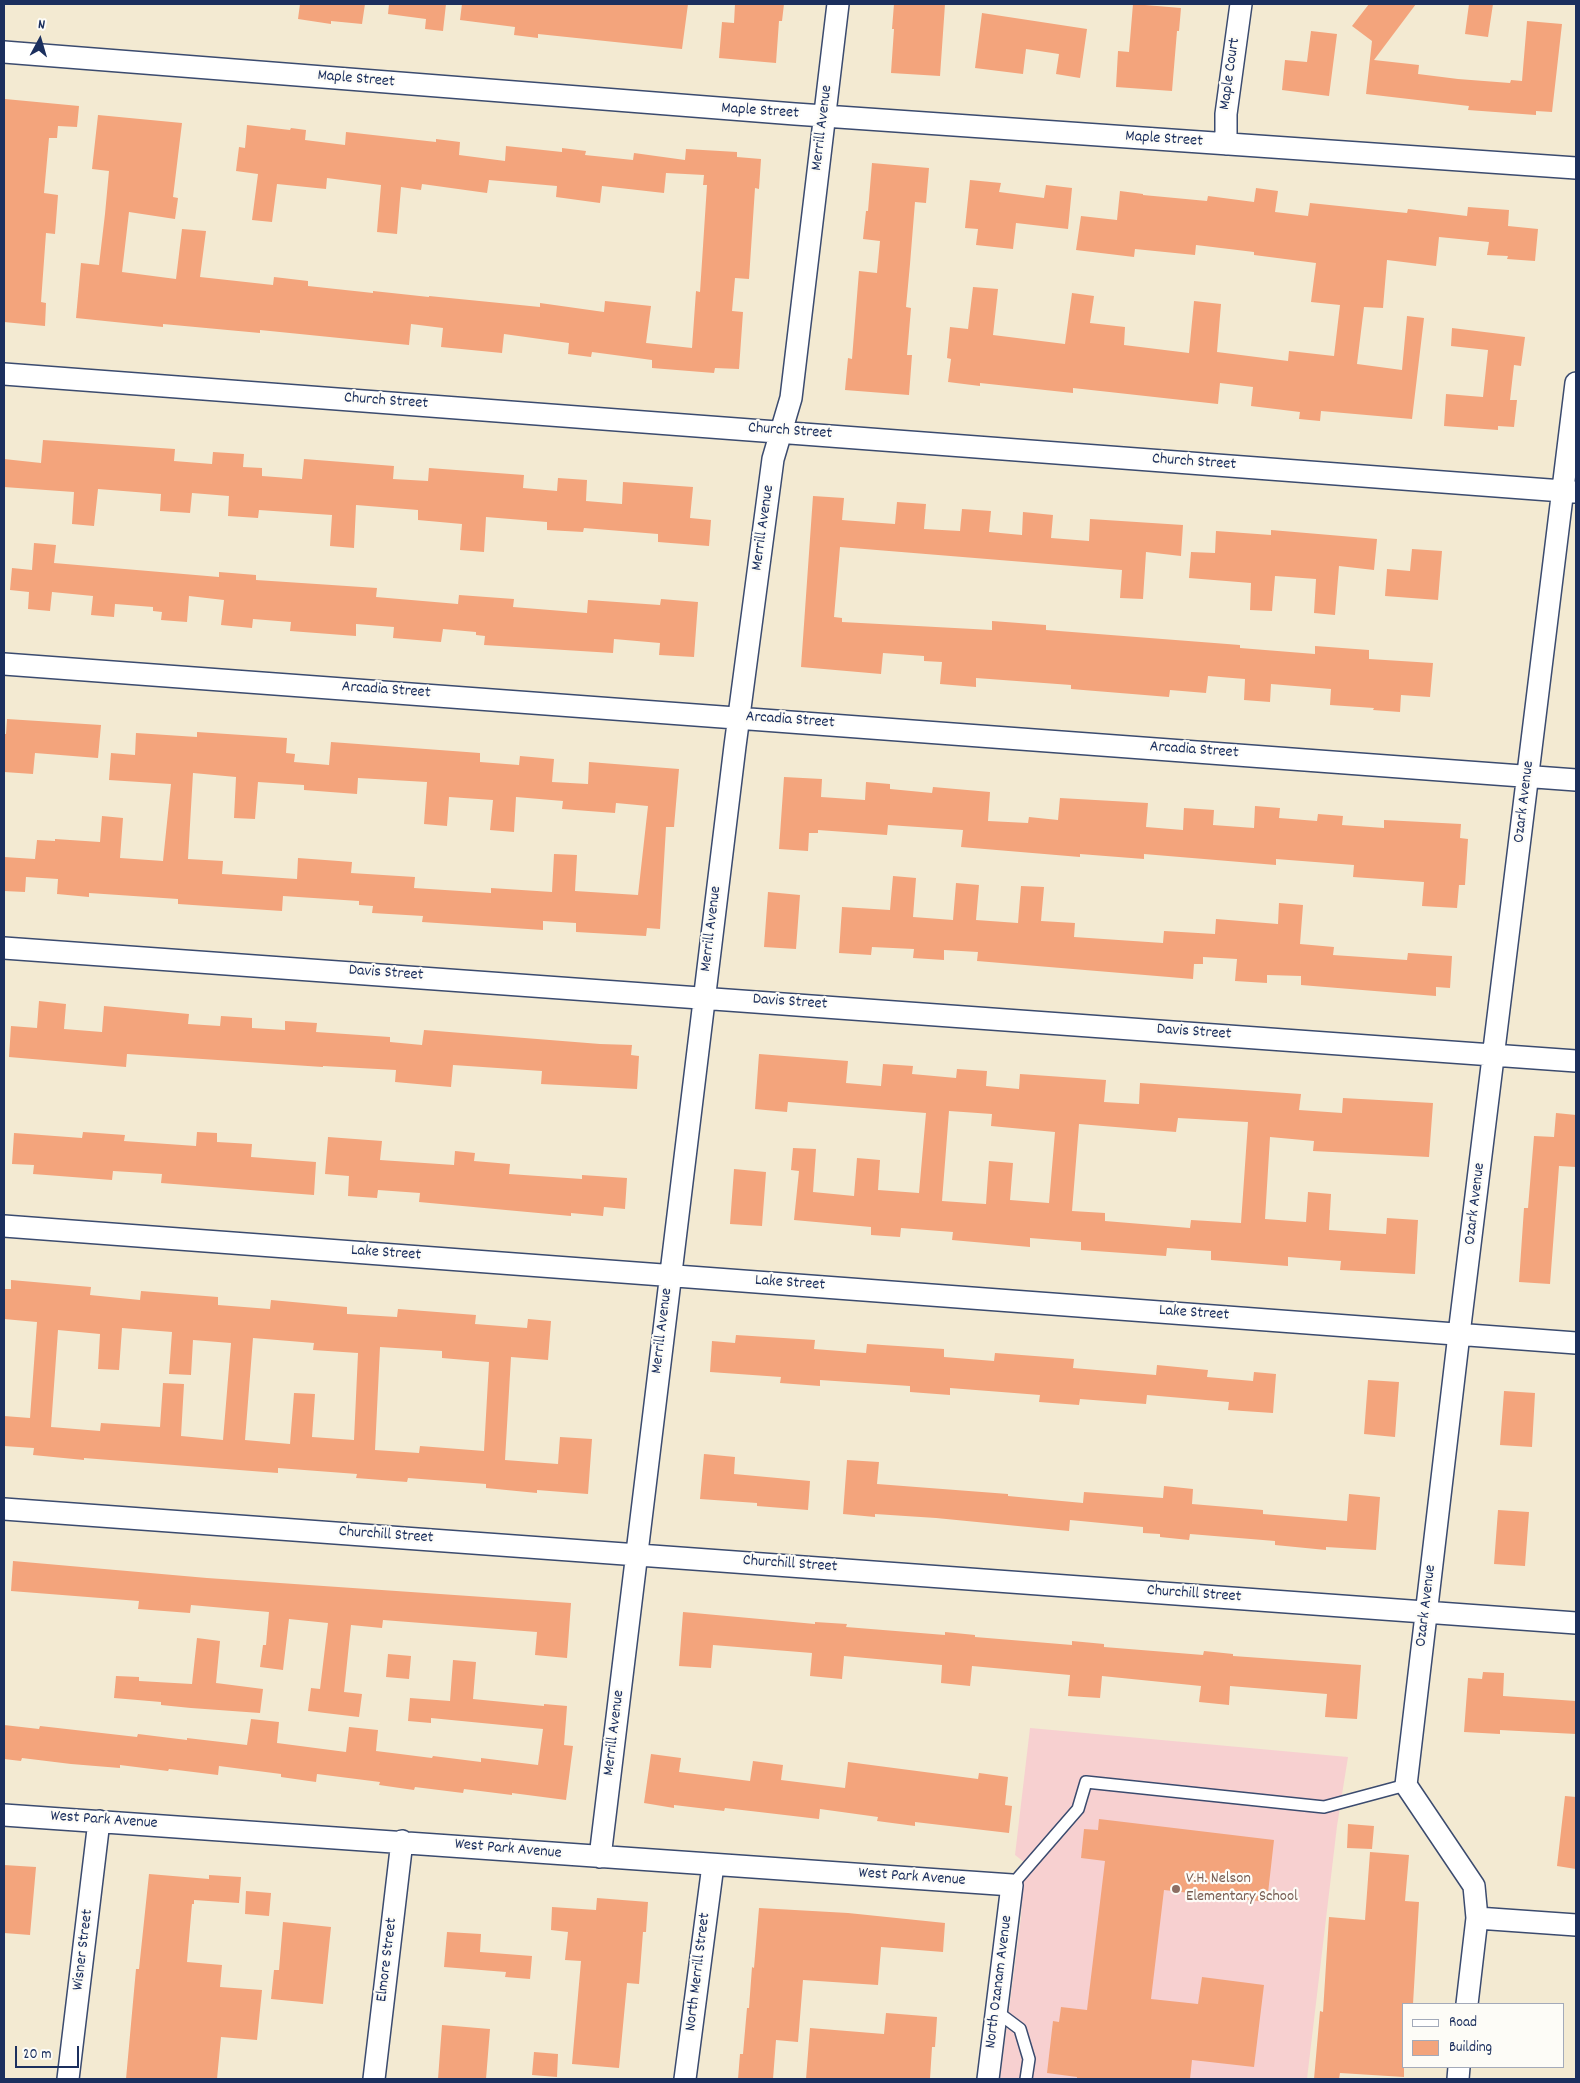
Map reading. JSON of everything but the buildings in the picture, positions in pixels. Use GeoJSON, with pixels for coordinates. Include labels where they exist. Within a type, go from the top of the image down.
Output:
{"type":"FeatureCollection","features":[{"type":"Feature","properties":{"kind":"street","name":"Merrill Avenue"},"geometry":{"type":"LineString","coordinates":[[600,1857],[739,717],[773,458],[791,398],[838,4]]}},
{"type":"Feature","properties":{"kind":"street","name":"Maple Court"},"geometry":{"type":"LineString","coordinates":[[1226,144],[1226,114],[1241,4]]}},
{"type":"Feature","properties":{"kind":"street","name":"Maple Street"},"geometry":{"type":"LineString","coordinates":[[4,52],[824,116],[1576,168]]}},
{"type":"Feature","properties":{"kind":"street","name":"Church Street"},"geometry":{"type":"LineString","coordinates":[[4,374],[1570,491]]}},
{"type":"Feature","properties":{"kind":"street","name":"Ozark Avenue"},"geometry":{"type":"LineString","coordinates":[[1406,1785],[1459,1334],[1528,776],[1570,491],[1576,384]]}},
{"type":"Feature","properties":{"kind":"street","name":"Arcadia Street"},"geometry":{"type":"LineString","coordinates":[[4,664],[1576,780]]}},
{"type":"Feature","properties":{"kind":"street","name":"Davis Street"},"geometry":{"type":"LineString","coordinates":[[4,948],[1576,1061]]}},
{"type":"Feature","properties":{"kind":"street","name":"Lake Street"},"geometry":{"type":"LineString","coordinates":[[4,1226],[1576,1343]]}},
{"type":"Feature","properties":{"kind":"street","name":"Churchill Street"},"geometry":{"type":"LineString","coordinates":[[4,1509],[1576,1623]]}},
{"type":"Feature","properties":{"kind":"street"},"geometry":{"type":"LineString","coordinates":[[1406,1785],[1474,1886],[1477,1918],[1467,2003]]}},
{"type":"Feature","properties":{"kind":"street","name":"West Park Avenue"},"geometry":{"type":"LineString","coordinates":[[4,1814],[1012,1885]]}},
{"type":"Feature","properties":{"kind":"street","name":"Wisner Street"},"geometry":{"type":"LineString","coordinates":[[68,2079],[99,1821]]}},
{"type":"Feature","properties":{"kind":"street","name":"Elmore Street"},"geometry":{"type":"LineString","coordinates":[[374,2079],[402,1841]]}},
{"type":"Feature","properties":{"kind":"street","name":"North Merrill Street"},"geometry":{"type":"LineString","coordinates":[[686,2079],[713,1865]]}},
{"type":"Feature","properties":{"kind":"street","name":"North Ozanam Avenue"},"geometry":{"type":"LineString","coordinates":[[988,2079],[1012,1885]]}},
{"type":"Feature","properties":{"kind":"street"},"geometry":{"type":"LineString","coordinates":[[1477,1918],[1576,1925]]}},
{"type":"Feature","properties":{"kind":"lane"},"geometry":{"type":"LineString","coordinates":[[1012,1885],[1078,1809],[1086,1782],[1324,1806],[1406,1785]]}},
{"type":"Feature","properties":{"kind":"lane"},"geometry":{"type":"LineString","coordinates":[[996,2012],[1020,2029],[1029,2059],[1026,2079]]}},
{"type":"Feature","properties":{"kind":"shaded area","name":"V.H. Nelson Elementary School"},"geometry":{"type":"Polygon","coordinates":[[[1030,1728],[1348,1757],[1337,1826],[1307,2079],[1000,2079],[1021,1917],[1024,1862],[1015,1855],[1030,1728]]]}},
{"type":"Feature","properties":{"kind":"place","name":"V.H. Nelson Elementary School"},"geometry":{"type":"Point","coordinates":[1176,1889]}}]}
